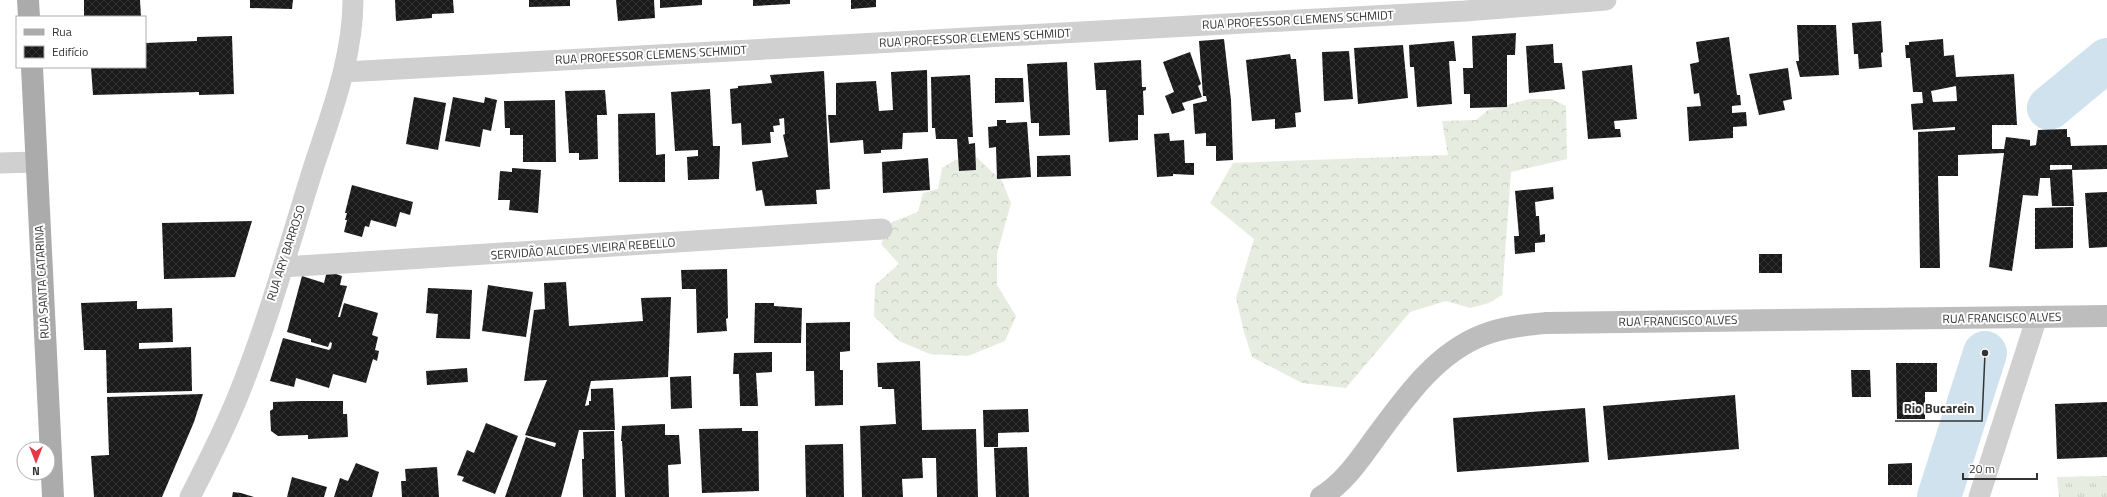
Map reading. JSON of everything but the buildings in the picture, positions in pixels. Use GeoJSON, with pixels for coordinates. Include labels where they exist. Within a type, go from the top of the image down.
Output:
{"type":"FeatureCollection","features":[{"type":"Feature","properties":{"kind":"main road"},"geometry":{"type":"LineString","coordinates":[[28,0],[29,16]]}},
{"type":"Feature","properties":{"kind":"main road","name":"RUA SANTA CATARINA"},"geometry":{"type":"LineString","coordinates":[[32,68],[53,497]]}},
{"type":"Feature","properties":{"kind":"main road","name":"RUA FRANCISCO ALVES"},"geometry":{"type":"LineString","coordinates":[[1321,497],[1344,478],[1366,452],[1409,392],[1429,371],[1453,352],[1482,335],[1511,327],[1546,323],[2107,316]]}},
{"type":"Feature","properties":{"kind":"street","name":"RUA ARY BARROSO"},"geometry":{"type":"LineString","coordinates":[[190,497],[216,448],[238,396],[282,267],[344,72],[352,29],[353,0]]}},
{"type":"Feature","properties":{"kind":"street","name":"RUA PROFESSOR CLEMENS SCHMIDT"},"geometry":{"type":"LineString","coordinates":[[344,72],[1457,11],[1606,0]]}},
{"type":"Feature","properties":{"kind":"street"},"geometry":{"type":"LineString","coordinates":[[0,163],[36,162]]}},
{"type":"Feature","properties":{"kind":"street","name":"SERVIDÃO ALCIDES VIEIRA REBELLO"},"geometry":{"type":"LineString","coordinates":[[282,267],[882,229]]}},
{"type":"Feature","properties":{"kind":"street"},"geometry":{"type":"LineString","coordinates":[[1979,497],[2037,317]]}},
{"type":"Feature","properties":{"kind":"green space"},"geometry":{"type":"Polygon","coordinates":[[[1530,99],[1552,99],[1566,106],[1567,159],[1511,172],[1502,295],[1489,303],[1470,308],[1446,301],[1410,312],[1346,388],[1302,383],[1252,357],[1236,298],[1254,239],[1210,203],[1233,163],[1448,155],[1442,121],[1476,120],[1488,110],[1530,99]]]}},
{"type":"Feature","properties":{"kind":"green space"},"geometry":{"type":"Polygon","coordinates":[[[976,157],[1002,181],[1011,203],[997,254],[997,285],[1016,316],[1005,341],[968,356],[930,354],[899,341],[874,316],[875,285],[899,264],[881,244],[892,222],[918,212],[923,193],[938,189],[942,168],[955,160],[976,157]]]}},
{"type":"Feature","properties":{"kind":"green space"},"geometry":{"type":"Polygon","coordinates":[[[2107,476],[2107,497],[2059,497],[2057,477],[2107,476]]]}},
{"type":"Feature","properties":{"kind":"waterway"},"geometry":{"type":"LineString","coordinates":[[2049,108],[2107,60]]}},
{"type":"Feature","properties":{"kind":"waterway"},"geometry":{"type":"LineString","coordinates":[[1939,497],[1985,353]]}},
{"type":"Feature","properties":{"kind":"place","name":"Rio Bucarein"},"geometry":{"type":"Point","coordinates":[1985,353]}}]}
